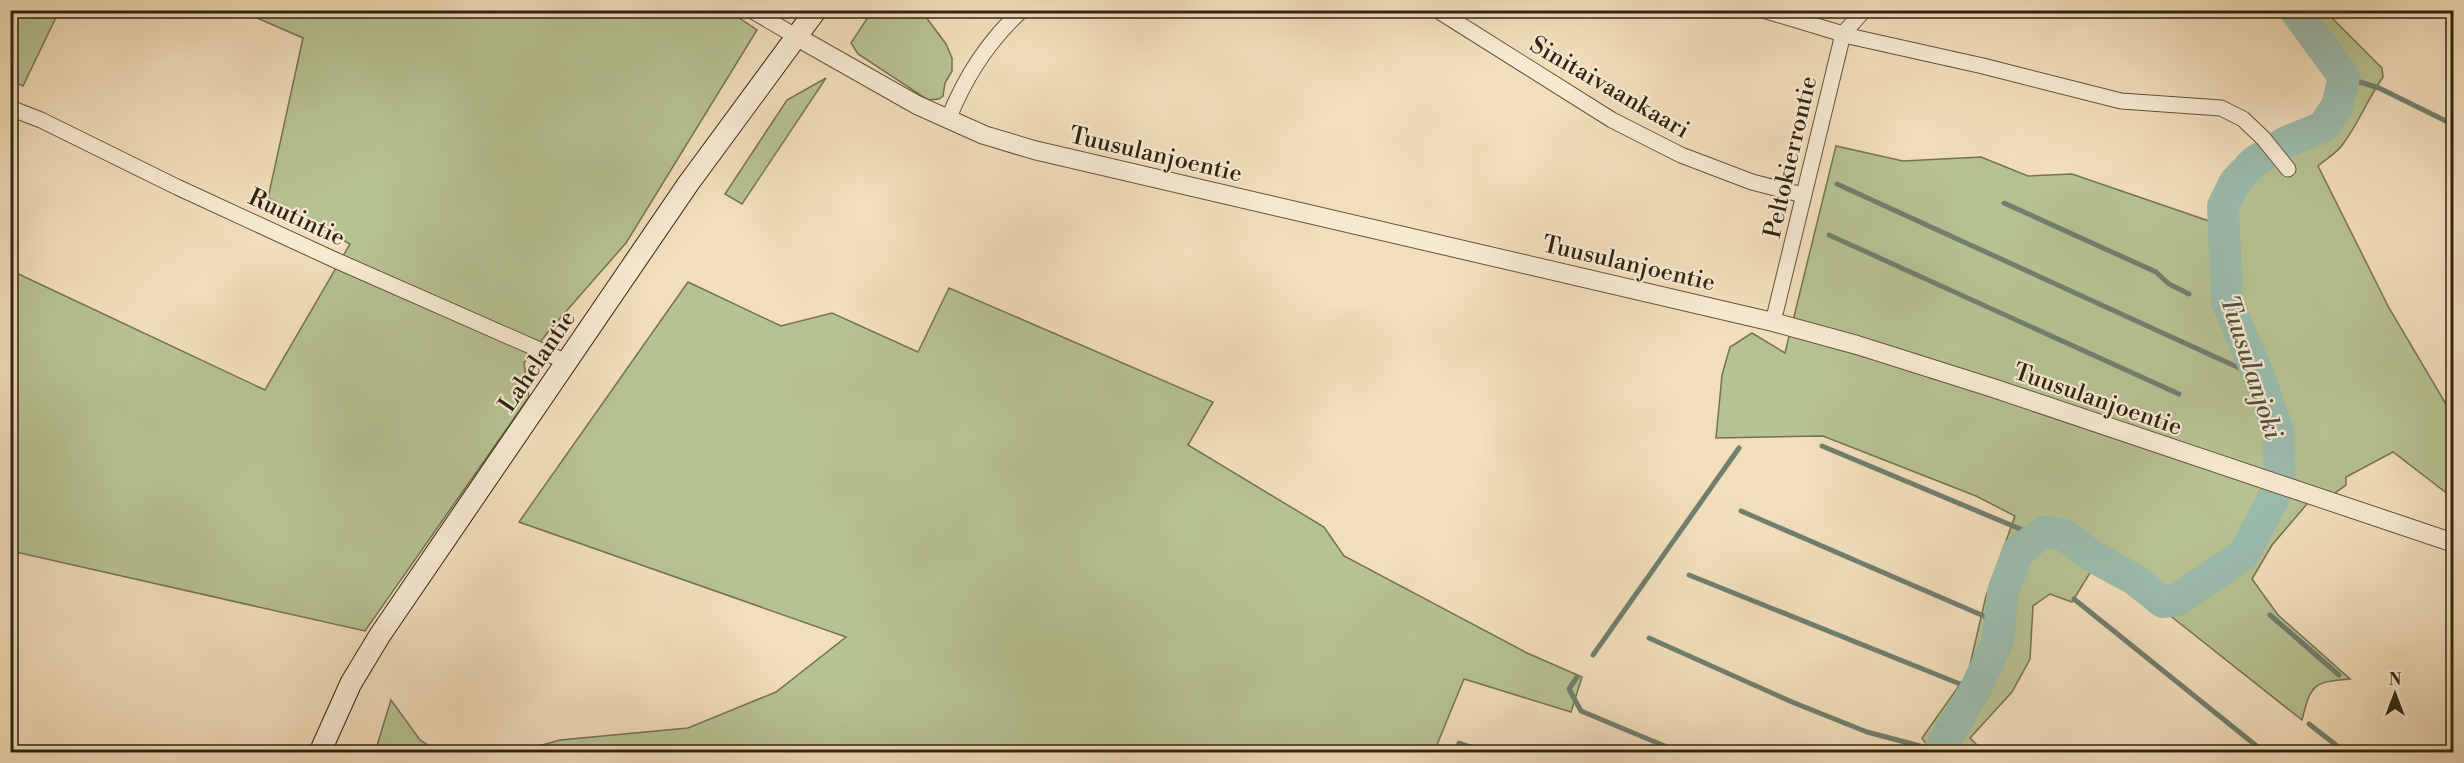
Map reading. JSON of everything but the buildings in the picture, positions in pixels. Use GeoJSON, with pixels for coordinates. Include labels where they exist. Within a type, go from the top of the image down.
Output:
{"type":"FeatureCollection","features":[{"type":"Feature","properties":{"kind":"main road","name":"Lahelantie"},"geometry":{"type":"LineString","coordinates":[[320,753],[351,683],[380,635],[725,132],[816,10]]}},
{"type":"Feature","properties":{"kind":"street"},"geometry":{"type":"LineString","coordinates":[[752,10],[797,37]]}},
{"type":"Feature","properties":{"kind":"street"},"geometry":{"type":"LineString","coordinates":[[948,120],[958,95],[988,47],[1022,10]]}},
{"type":"Feature","properties":{"kind":"street","name":"Sinitaivaankaari"},"geometry":{"type":"LineString","coordinates":[[1437,10],[1612,120],[1681,155],[1752,182],[1803,195]]}},
{"type":"Feature","properties":{"kind":"street"},"geometry":{"type":"LineString","coordinates":[[1763,10],[1843,34],[2121,101],[2221,108],[2243,119],[2263,138],[2288,170]]}},
{"type":"Feature","properties":{"kind":"street","name":"Peltokierrontie"},"geometry":{"type":"LineString","coordinates":[[1773,322],[1843,34],[1864,10]]}},
{"type":"Feature","properties":{"kind":"street","name":"Tuusulanjoentie"},"geometry":{"type":"LineString","coordinates":[[797,37],[868,79],[948,120],[984,135],[1034,150],[1773,322],[1983,385],[2454,543]]}},
{"type":"Feature","properties":{"kind":"street","name":"Ruutintie"},"geometry":{"type":"LineString","coordinates":[[10,108],[41,120],[177,187],[335,260],[567,362]]}},
{"type":"Feature","properties":{"kind":"green space"},"geometry":{"type":"Polygon","coordinates":[[[465,10],[482,15],[486,10],[727,10],[757,30],[626,243],[524,363],[529,397],[365,631],[11,551],[10,270],[265,390],[350,244],[268,198],[303,38],[241,11],[465,10]]]}},
{"type":"Feature","properties":{"kind":"green space"},"geometry":{"type":"Polygon","coordinates":[[[10,11],[59,11],[23,86],[11,81],[10,11]]]}},
{"type":"Feature","properties":{"kind":"green space"},"geometry":{"type":"Polygon","coordinates":[[[872,11],[917,11],[926,17],[946,44],[952,58],[952,71],[945,83],[943,96],[939,99],[928,100],[858,54],[851,43],[872,11]]]}},
{"type":"Feature","properties":{"kind":"green space"},"geometry":{"type":"Polygon","coordinates":[[[2288,11],[2325,11],[2382,68],[2383,77],[2349,136],[2338,150],[2318,166],[2389,308],[2453,416],[2453,498],[2393,452],[2346,477],[2346,485],[2332,495],[2313,497],[2272,545],[2252,579],[2278,615],[2350,679],[2328,682],[2316,687],[2308,699],[2302,720],[2163,610],[2093,568],[2072,602],[2050,594],[2033,606],[2030,659],[2012,692],[1970,738],[1984,752],[1931,752],[1922,738],[1968,673],[1986,596],[2015,516],[1976,496],[1823,436],[1716,438],[1722,375],[1730,347],[1752,333],[1785,353],[1836,146],[1903,161],[1981,157],[2028,176],[2072,174],[2215,223],[2237,181],[2259,162],[2330,113],[2330,71],[2288,11]]]}},
{"type":"Feature","properties":{"kind":"green space"},"geometry":{"type":"Polygon","coordinates":[[[826,78],[742,204],[725,194],[787,100],[826,78]]]}},
{"type":"Feature","properties":{"kind":"green space"},"geometry":{"type":"Polygon","coordinates":[[[688,282],[781,326],[832,313],[918,352],[949,288],[1213,402],[1188,445],[1324,527],[1344,556],[1527,653],[1582,677],[1571,712],[1464,679],[1434,752],[517,752],[560,740],[688,728],[776,692],[846,637],[519,522],[688,282]]]}},
{"type":"Feature","properties":{"kind":"green space"},"geometry":{"type":"Polygon","coordinates":[[[391,700],[420,740],[439,752],[375,752],[391,700]]]}},
{"type":"Feature","properties":{"kind":"waterway","name":"Tuusulanjoki"},"geometry":{"type":"LineString","coordinates":[[1940,752],[1975,690],[1998,641],[2003,592],[2018,551],[2044,532],[2062,534],[2097,559],[2134,579],[2163,602],[2177,600],[2244,554],[2280,486],[2278,431],[2259,377],[2227,302],[2223,206],[2235,182],[2254,162],[2286,142],[2323,127],[2337,106],[2344,77],[2295,10]]}},
{"type":"Feature","properties":{"kind":"waterway"},"geometry":{"type":"LineString","coordinates":[[2438,10],[2454,20]]}},
{"type":"Feature","properties":{"kind":"waterway"},"geometry":{"type":"LineString","coordinates":[[2344,77],[2379,88],[2454,125]]}},
{"type":"Feature","properties":{"kind":"waterway"},"geometry":{"type":"LineString","coordinates":[[1837,184],[2259,377]]}},
{"type":"Feature","properties":{"kind":"waterway"},"geometry":{"type":"LineString","coordinates":[[2004,203],[2156,272],[2169,284],[2189,294]]}},
{"type":"Feature","properties":{"kind":"waterway"},"geometry":{"type":"LineString","coordinates":[[1829,235],[2179,394]]}},
{"type":"Feature","properties":{"kind":"waterway"},"geometry":{"type":"LineString","coordinates":[[1822,446],[2037,536]]}},
{"type":"Feature","properties":{"kind":"waterway"},"geometry":{"type":"LineString","coordinates":[[1593,655],[1739,448]]}},
{"type":"Feature","properties":{"kind":"waterway"},"geometry":{"type":"LineString","coordinates":[[1741,511],[2000,623]]}},
{"type":"Feature","properties":{"kind":"waterway"},"geometry":{"type":"LineString","coordinates":[[1689,575],[1975,690]]}},
{"type":"Feature","properties":{"kind":"waterway"},"geometry":{"type":"LineString","coordinates":[[2074,599],[2264,752]]}},
{"type":"Feature","properties":{"kind":"waterway"},"geometry":{"type":"LineString","coordinates":[[2270,615],[2339,675]]}},
{"type":"Feature","properties":{"kind":"waterway"},"geometry":{"type":"LineString","coordinates":[[1649,638],[1792,702],[1867,732],[1939,751]]}},
{"type":"Feature","properties":{"kind":"waterway"},"geometry":{"type":"LineString","coordinates":[[1577,677],[1569,689],[1581,711],[1679,752]]}},
{"type":"Feature","properties":{"kind":"waterway"},"geometry":{"type":"LineString","coordinates":[[2309,724],[2345,752]]}},
{"type":"Feature","properties":{"kind":"waterway"},"geometry":{"type":"LineString","coordinates":[[1459,743],[1485,752]]}}]}
